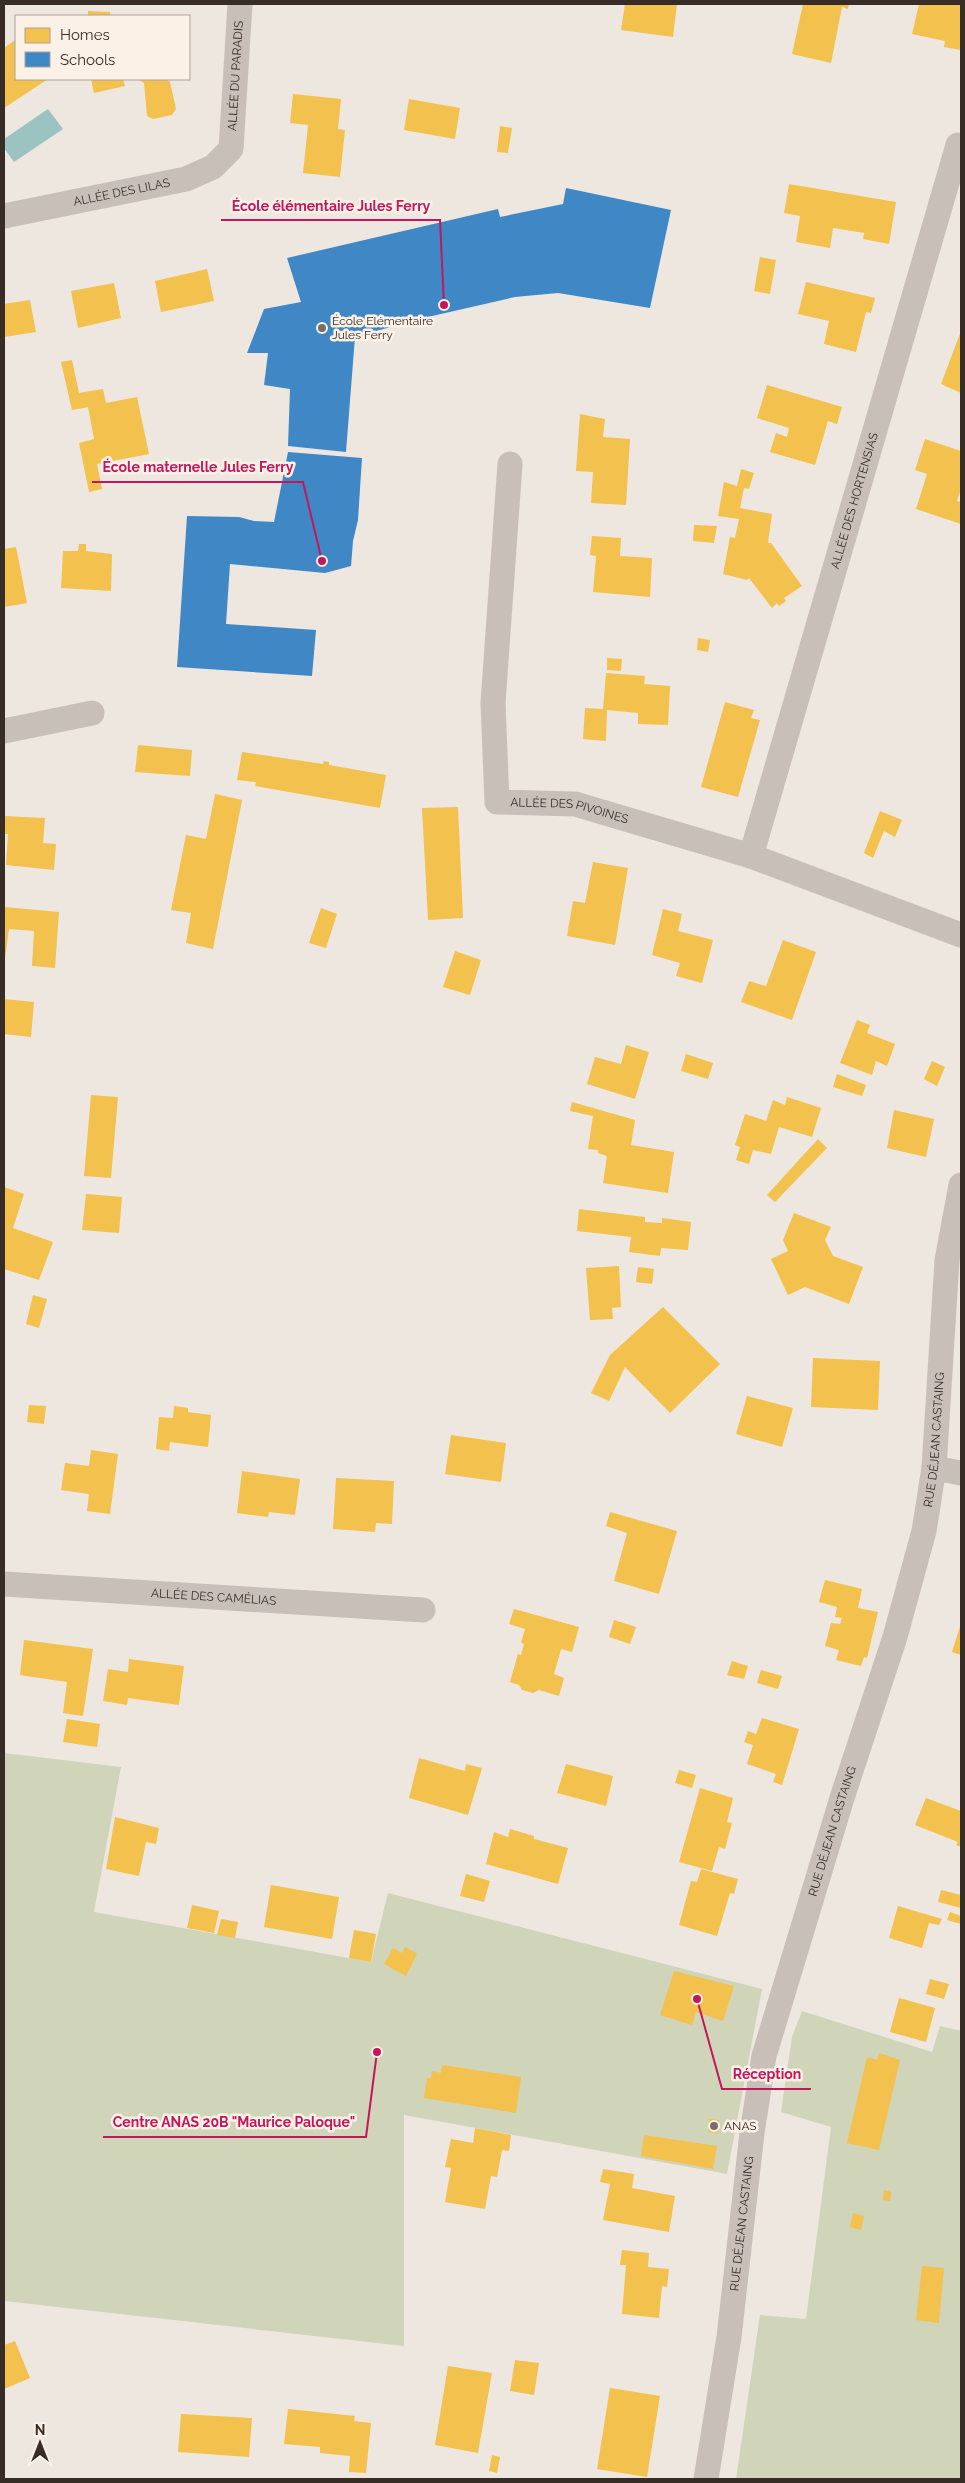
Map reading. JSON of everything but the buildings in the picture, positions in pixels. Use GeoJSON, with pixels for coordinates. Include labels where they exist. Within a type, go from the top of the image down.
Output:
{"type":"FeatureCollection","features":[{"type":"Feature","properties":{"kind":"street","name":"ALLÉE DU PARADIS"},"geometry":{"type":"LineString","coordinates":[[231,149],[240,5]]}},
{"type":"Feature","properties":{"kind":"street","name":"ALLÉE DES HORTENSIAS"},"geometry":{"type":"LineString","coordinates":[[751,856],[958,145]]}},
{"type":"Feature","properties":{"kind":"street","name":"ALLÉE DES LILAS"},"geometry":{"type":"LineString","coordinates":[[4,216],[186,179],[213,167],[231,149]]}},
{"type":"Feature","properties":{"kind":"street","name":"ALLÉE DES PIVOINES"},"geometry":{"type":"LineString","coordinates":[[510,464],[493,703],[497,802],[575,804],[751,856],[961,935]]}},
{"type":"Feature","properties":{"kind":"street"},"geometry":{"type":"LineString","coordinates":[[4,731],[92,713]]}},
{"type":"Feature","properties":{"kind":"street","name":"RUE DÉJEAN CASTAING"},"geometry":{"type":"LineString","coordinates":[[706,2479],[729,2337],[752,2133],[764,2056],[842,1798],[895,1637],[924,1531],[934,1468],[947,1260],[961,1185]]}},
{"type":"Feature","properties":{"kind":"street"},"geometry":{"type":"LineString","coordinates":[[934,1468],[961,1473]]}},
{"type":"Feature","properties":{"kind":"street","name":"ALLÉE DES CAMÉLIAS"},"geometry":{"type":"LineString","coordinates":[[4,1584],[423,1610]]}},
{"type":"Feature","properties":{"kind":"green space"},"geometry":{"type":"Polygon","coordinates":[[[4,1753],[121,1767],[94,1912],[371,1962],[388,1893],[762,1989],[727,2174],[404,2115],[404,2346],[4,2301],[4,1753]]]}},
{"type":"Feature","properties":{"kind":"green space"},"geometry":{"type":"Polygon","coordinates":[[[802,2011],[932,2052],[940,2026],[961,2031],[961,2479],[736,2479],[760,2315],[806,2319],[831,2127],[781,2112],[792,2037],[802,2011]]]}},
{"type":"Feature","properties":{"kind":"water"},"geometry":{"type":"Polygon","coordinates":[[[48,109],[63,129],[14,162],[4,148],[4,139],[48,109]]]}},
{"type":"Feature","properties":{"kind":"place","name":"École élémentaire Jules Ferry"},"geometry":{"type":"Point","coordinates":[444,305]}},
{"type":"Feature","properties":{"kind":"place","name":"École Elémentaire Jules Ferry"},"geometry":{"type":"Point","coordinates":[322,328]}},
{"type":"Feature","properties":{"kind":"place","name":"École maternelle Jules Ferry"},"geometry":{"type":"Point","coordinates":[322,561]}},
{"type":"Feature","properties":{"kind":"place","name":"Réception"},"geometry":{"type":"Point","coordinates":[697,1999]}},
{"type":"Feature","properties":{"kind":"place","name":"Centre ANAS 20B \"Maurice Paloque\""},"geometry":{"type":"Point","coordinates":[377,2052]}},
{"type":"Feature","properties":{"kind":"place","name":"ANAS"},"geometry":{"type":"Point","coordinates":[714,2126]}}]}
